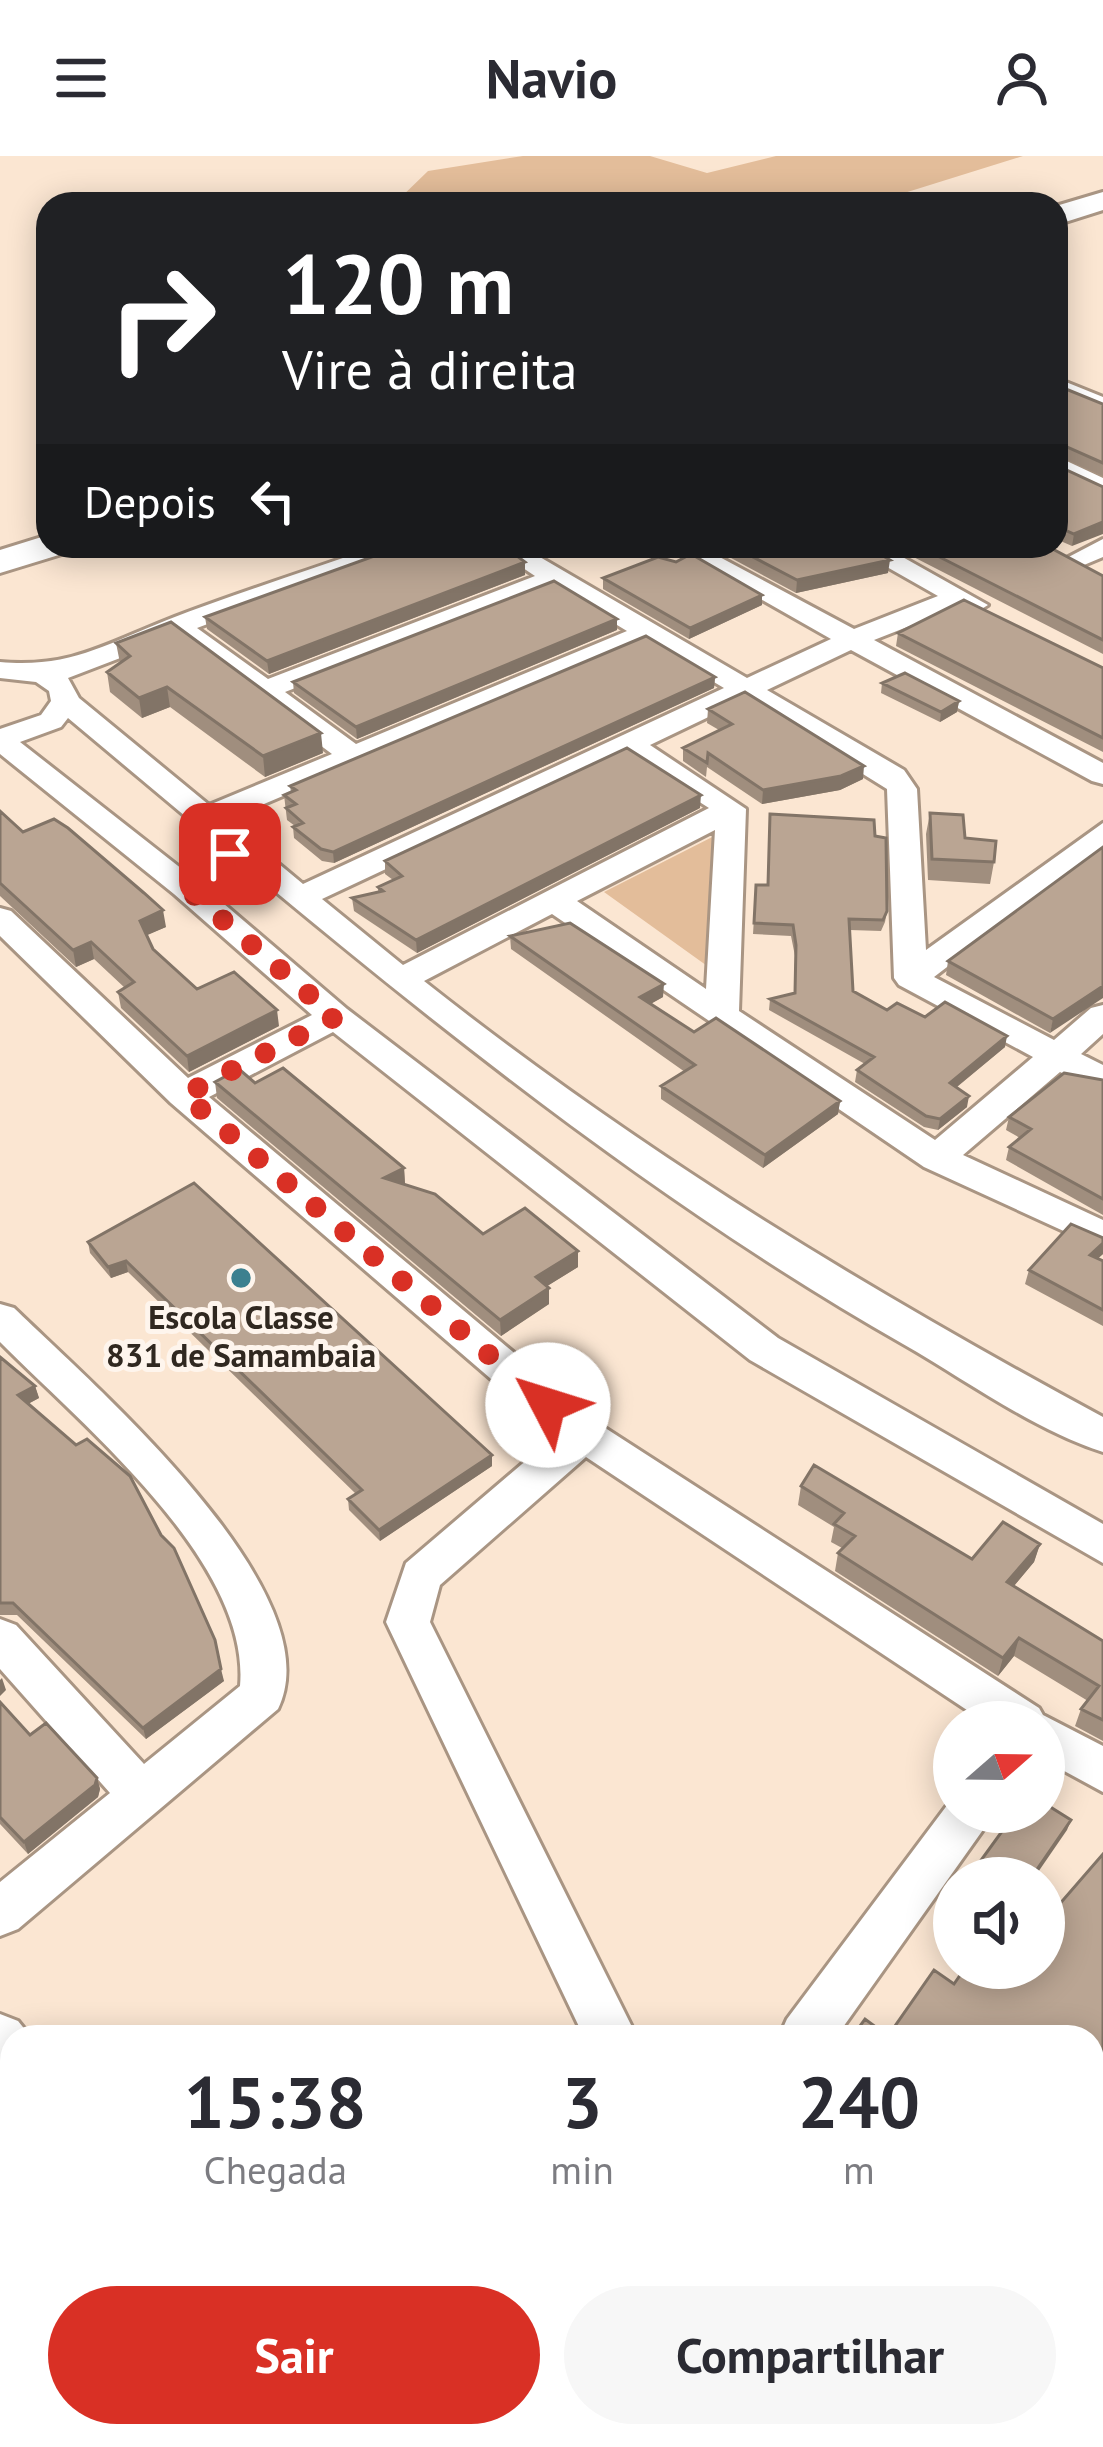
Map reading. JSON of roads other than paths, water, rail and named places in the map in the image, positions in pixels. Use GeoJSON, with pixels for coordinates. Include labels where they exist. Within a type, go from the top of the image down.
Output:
{"type":"FeatureCollection","features":[{"type":"Feature","properties":{"kind":"highway"},"geometry":{"type":"LineString","coordinates":[[1068,212],[1103,201]]}},
{"type":"Feature","properties":{"kind":"highway"},"geometry":{"type":"LineString","coordinates":[[0,562],[36,550]]}},
{"type":"Feature","properties":{"kind":"street"},"geometry":{"type":"LineString","coordinates":[[1068,390],[1103,406]]}},
{"type":"Feature","properties":{"kind":"street"},"geometry":{"type":"LineString","coordinates":[[1068,470],[1103,488]]}},
{"type":"Feature","properties":{"kind":"street"},"geometry":{"type":"LineString","coordinates":[[1072,562],[1103,547]]}},
{"type":"Feature","properties":{"kind":"street"},"geometry":{"type":"LineString","coordinates":[[0,740],[51,722],[63,682],[177,626],[367,558]]}},
{"type":"Feature","properties":{"kind":"street"},"geometry":{"type":"LineString","coordinates":[[523,558],[893,776],[902,789],[911,978]]}},
{"type":"Feature","properties":{"kind":"street"},"geometry":{"type":"LineString","coordinates":[[701,558],[1103,775]]}},
{"type":"Feature","properties":{"kind":"street"},"geometry":{"type":"LineString","coordinates":[[886,558],[997,616]]}},
{"type":"Feature","properties":{"kind":"street"},"geometry":{"type":"LineString","coordinates":[[1064,558],[1103,577]]}},
{"type":"Feature","properties":{"kind":"street"},"geometry":{"type":"LineString","coordinates":[[265,690],[556,577]]}},
{"type":"Feature","properties":{"kind":"street"},"geometry":{"type":"LineString","coordinates":[[302,896],[848,641],[959,597]]}},
{"type":"Feature","properties":{"kind":"street"},"geometry":{"type":"LineString","coordinates":[[177,626],[353,755]]}},
{"type":"Feature","properties":{"kind":"street"},"geometry":{"type":"LineString","coordinates":[[207,817],[647,632]]}},
{"type":"Feature","properties":{"kind":"street"},"geometry":{"type":"LineString","coordinates":[[0,670],[63,682],[254,859],[402,980],[701,1203],[839,1288],[1103,1436]]}},
{"type":"Feature","properties":{"kind":"street"},"geometry":{"type":"LineString","coordinates":[[0,740],[185,887],[335,1017],[764,1349],[1103,1545]]}},
{"type":"Feature","properties":{"kind":"street"},"geometry":{"type":"LineString","coordinates":[[626,743],[731,809]]}},
{"type":"Feature","properties":{"kind":"street"},"geometry":{"type":"LineString","coordinates":[[402,980],[731,809]]}},
{"type":"Feature","properties":{"kind":"street"},"geometry":{"type":"LineString","coordinates":[[722,1015],[731,809]]}},
{"type":"Feature","properties":{"kind":"street"},"geometry":{"type":"LineString","coordinates":[[911,978],[1103,832]]}},
{"type":"Feature","properties":{"kind":"street"},"geometry":{"type":"LineString","coordinates":[[185,887],[187,872],[206,858],[254,859]]}},
{"type":"Feature","properties":{"kind":"street"},"geometry":{"type":"LineString","coordinates":[[556,902],[937,1158],[1103,1236]]}},
{"type":"Feature","properties":{"kind":"street"},"geometry":{"type":"LineString","coordinates":[[0,918],[184,1095],[584,1436],[991,1701]]}},
{"type":"Feature","properties":{"kind":"street"},"geometry":{"type":"LineString","coordinates":[[911,978],[1103,1080]]}},
{"type":"Feature","properties":{"kind":"street"},"geometry":{"type":"LineString","coordinates":[[937,1158],[1103,1016]]}},
{"type":"Feature","properties":{"kind":"street"},"geometry":{"type":"LineString","coordinates":[[184,1095],[335,1017]]}},
{"type":"Feature","properties":{"kind":"street"},"geometry":{"type":"LineString","coordinates":[[0,1318],[155,1477],[234,1577],[264,1644],[262,1696],[0,1913]]}},
{"type":"Feature","properties":{"kind":"street"},"geometry":{"type":"LineString","coordinates":[[584,1436],[421,1576],[408,1622],[604,2025]]}},
{"type":"Feature","properties":{"kind":"street"},"geometry":{"type":"LineString","coordinates":[[0,1638],[140,1793]]}},
{"type":"Feature","properties":{"kind":"street"},"geometry":{"type":"LineString","coordinates":[[1065,1748],[1103,1771]]}},
{"type":"Feature","properties":{"kind":"street"},"geometry":{"type":"LineString","coordinates":[[814,2025],[953,1833]]}},
{"type":"Feature","properties":{"kind":"place","name":"Escola Classe 831 de Samambaia"},"geometry":{"type":"Point","coordinates":[241,1278]}}]}
